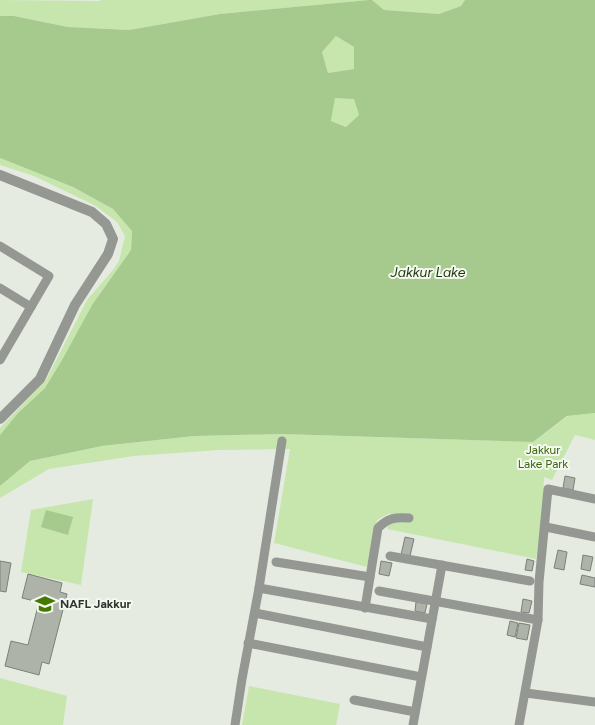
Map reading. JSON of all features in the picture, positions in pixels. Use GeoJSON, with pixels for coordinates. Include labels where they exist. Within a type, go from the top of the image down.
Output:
{"type":"FeatureCollection","features":[{"type":"Feature","properties":{"kind":"street"},"geometry":{"type":"LineString","coordinates":[[0,175],[92,212],[106,224],[113,239],[108,254],[75,305],[40,379],[0,419]]}},
{"type":"Feature","properties":{"kind":"street"},"geometry":{"type":"LineString","coordinates":[[0,246],[49,276],[0,360]]}},
{"type":"Feature","properties":{"kind":"street"},"geometry":{"type":"LineString","coordinates":[[0,288],[31,307]]}},
{"type":"Feature","properties":{"kind":"street"},"geometry":{"type":"LineString","coordinates":[[235,725],[282,441]]}},
{"type":"Feature","properties":{"kind":"street"},"geometry":{"type":"LineString","coordinates":[[519,725],[538,620],[539,582],[546,527],[548,490],[595,499]]}},
{"type":"Feature","properties":{"kind":"street"},"geometry":{"type":"LineString","coordinates":[[365,608],[378,528],[386,520],[396,517],[409,518]]}},
{"type":"Feature","properties":{"kind":"street"},"geometry":{"type":"LineString","coordinates":[[546,527],[595,537]]}},
{"type":"Feature","properties":{"kind":"street"},"geometry":{"type":"LineString","coordinates":[[390,556],[530,581]]}},
{"type":"Feature","properties":{"kind":"street"},"geometry":{"type":"LineString","coordinates":[[276,562],[370,577]]}},
{"type":"Feature","properties":{"kind":"street"},"geometry":{"type":"LineString","coordinates":[[413,725],[442,565]]}},
{"type":"Feature","properties":{"kind":"street"},"geometry":{"type":"LineString","coordinates":[[259,588],[432,619]]}},
{"type":"Feature","properties":{"kind":"street"},"geometry":{"type":"LineString","coordinates":[[379,590],[538,620]]}},
{"type":"Feature","properties":{"kind":"street"},"geometry":{"type":"LineString","coordinates":[[255,613],[427,647]]}},
{"type":"Feature","properties":{"kind":"street"},"geometry":{"type":"LineString","coordinates":[[248,643],[421,677]]}},
{"type":"Feature","properties":{"kind":"street"},"geometry":{"type":"LineString","coordinates":[[526,693],[595,702]]}},
{"type":"Feature","properties":{"kind":"street"},"geometry":{"type":"LineString","coordinates":[[354,700],[415,712]]}},
{"type":"Feature","properties":{"kind":"green space"},"geometry":{"type":"Polygon","coordinates":[[[0,0],[369,0],[220,14],[129,30],[68,27],[14,16],[0,16],[0,0]]]}},
{"type":"Feature","properties":{"kind":"green space"},"geometry":{"type":"Polygon","coordinates":[[[372,0],[465,0],[461,6],[439,14],[384,10],[372,0]]]}},
{"type":"Feature","properties":{"kind":"green space"},"geometry":{"type":"Polygon","coordinates":[[[336,36],[354,47],[354,69],[328,73],[322,52],[336,36]]]}},
{"type":"Feature","properties":{"kind":"green space"},"geometry":{"type":"Polygon","coordinates":[[[335,98],[354,98],[359,115],[346,127],[331,121],[335,98]]]}},
{"type":"Feature","properties":{"kind":"green space"},"geometry":{"type":"Polygon","coordinates":[[[0,158],[73,187],[113,209],[132,231],[131,250],[92,305],[45,388],[18,413],[0,435],[0,428],[46,380],[87,300],[119,261],[125,236],[117,222],[96,206],[34,176],[0,165],[0,158]]]}},
{"type":"Feature","properties":{"kind":"green space","name":"Jakkur Lake Park"},"geometry":{"type":"Polygon","coordinates":[[[595,413],[595,440],[575,435],[552,480],[544,477],[542,523],[536,559],[387,529],[390,513],[377,520],[367,567],[274,543],[290,449],[219,450],[134,456],[49,469],[0,498],[0,486],[30,461],[102,446],[194,436],[283,434],[533,442],[568,416],[595,413]]]}},
{"type":"Feature","properties":{"kind":"green space"},"geometry":{"type":"Polygon","coordinates":[[[93,499],[81,585],[21,572],[31,510],[93,499]]]}},
{"type":"Feature","properties":{"kind":"green space"},"geometry":{"type":"Polygon","coordinates":[[[0,678],[67,696],[63,725],[0,725],[0,678]]]}},
{"type":"Feature","properties":{"kind":"green space"},"geometry":{"type":"Polygon","coordinates":[[[249,686],[340,704],[336,725],[242,725],[249,686]]]}},
{"type":"Feature","properties":{"kind":"water","name":"Jakkur Lake"},"geometry":{"type":"Polygon","coordinates":[[[369,0],[372,0],[384,10],[439,14],[461,6],[465,0],[595,0],[595,413],[567,416],[533,442],[283,434],[194,436],[102,446],[30,461],[0,486],[0,435],[18,413],[45,388],[92,305],[131,250],[132,231],[113,209],[73,187],[0,158],[0,16],[14,16],[68,27],[129,30],[220,14],[369,0]],[[336,36],[322,52],[328,73],[354,69],[354,47],[336,36]],[[335,98],[331,121],[346,127],[359,115],[354,99],[335,98]]]}},
{"type":"Feature","properties":{"kind":"water"},"geometry":{"type":"Polygon","coordinates":[[[46,510],[73,517],[68,535],[41,527],[46,510]]]}},
{"type":"Feature","properties":{"kind":"building"},"geometry":{"type":"Polygon","coordinates":[[[565,476],[575,478],[573,490],[563,488],[565,476]]]}},
{"type":"Feature","properties":{"kind":"building"},"geometry":{"type":"Polygon","coordinates":[[[405,537],[414,539],[410,556],[401,555],[405,537]]]}},
{"type":"Feature","properties":{"kind":"building"},"geometry":{"type":"Polygon","coordinates":[[[558,550],[567,552],[564,570],[554,568],[558,550]]]}},
{"type":"Feature","properties":{"kind":"building"},"geometry":{"type":"Polygon","coordinates":[[[583,555],[593,557],[590,571],[581,569],[583,555]]]}},
{"type":"Feature","properties":{"kind":"building"},"geometry":{"type":"Polygon","coordinates":[[[527,559],[534,561],[532,571],[525,570],[527,559]]]}},
{"type":"Feature","properties":{"kind":"building"},"geometry":{"type":"Polygon","coordinates":[[[0,561],[11,563],[6,592],[0,591],[0,561]]]}},
{"type":"Feature","properties":{"kind":"building"},"geometry":{"type":"Polygon","coordinates":[[[381,561],[392,563],[389,576],[379,574],[381,561]]]}},
{"type":"Feature","properties":{"kind":"building"},"geometry":{"type":"Polygon","coordinates":[[[28,574],[62,583],[60,592],[67,594],[49,664],[42,662],[39,675],[5,666],[11,641],[28,645],[39,602],[22,598],[28,574]]]}},
{"type":"Feature","properties":{"kind":"building"},"geometry":{"type":"Polygon","coordinates":[[[582,575],[595,578],[595,587],[580,584],[582,575]]]}},
{"type":"Feature","properties":{"kind":"building"},"geometry":{"type":"Polygon","coordinates":[[[523,599],[532,601],[529,613],[521,612],[523,599]]]}},
{"type":"Feature","properties":{"kind":"building"},"geometry":{"type":"Polygon","coordinates":[[[416,602],[427,604],[425,613],[415,611],[416,602]]]}},
{"type":"Feature","properties":{"kind":"building"},"geometry":{"type":"Polygon","coordinates":[[[510,621],[518,623],[515,637],[507,635],[510,621]]]}},
{"type":"Feature","properties":{"kind":"building"},"geometry":{"type":"Polygon","coordinates":[[[519,623],[530,625],[527,640],[516,638],[519,623]]]}},
{"type":"Feature","properties":{"kind":"place","name":"NAFL Jakkur"},"geometry":{"type":"Point","coordinates":[45,604]}}]}
